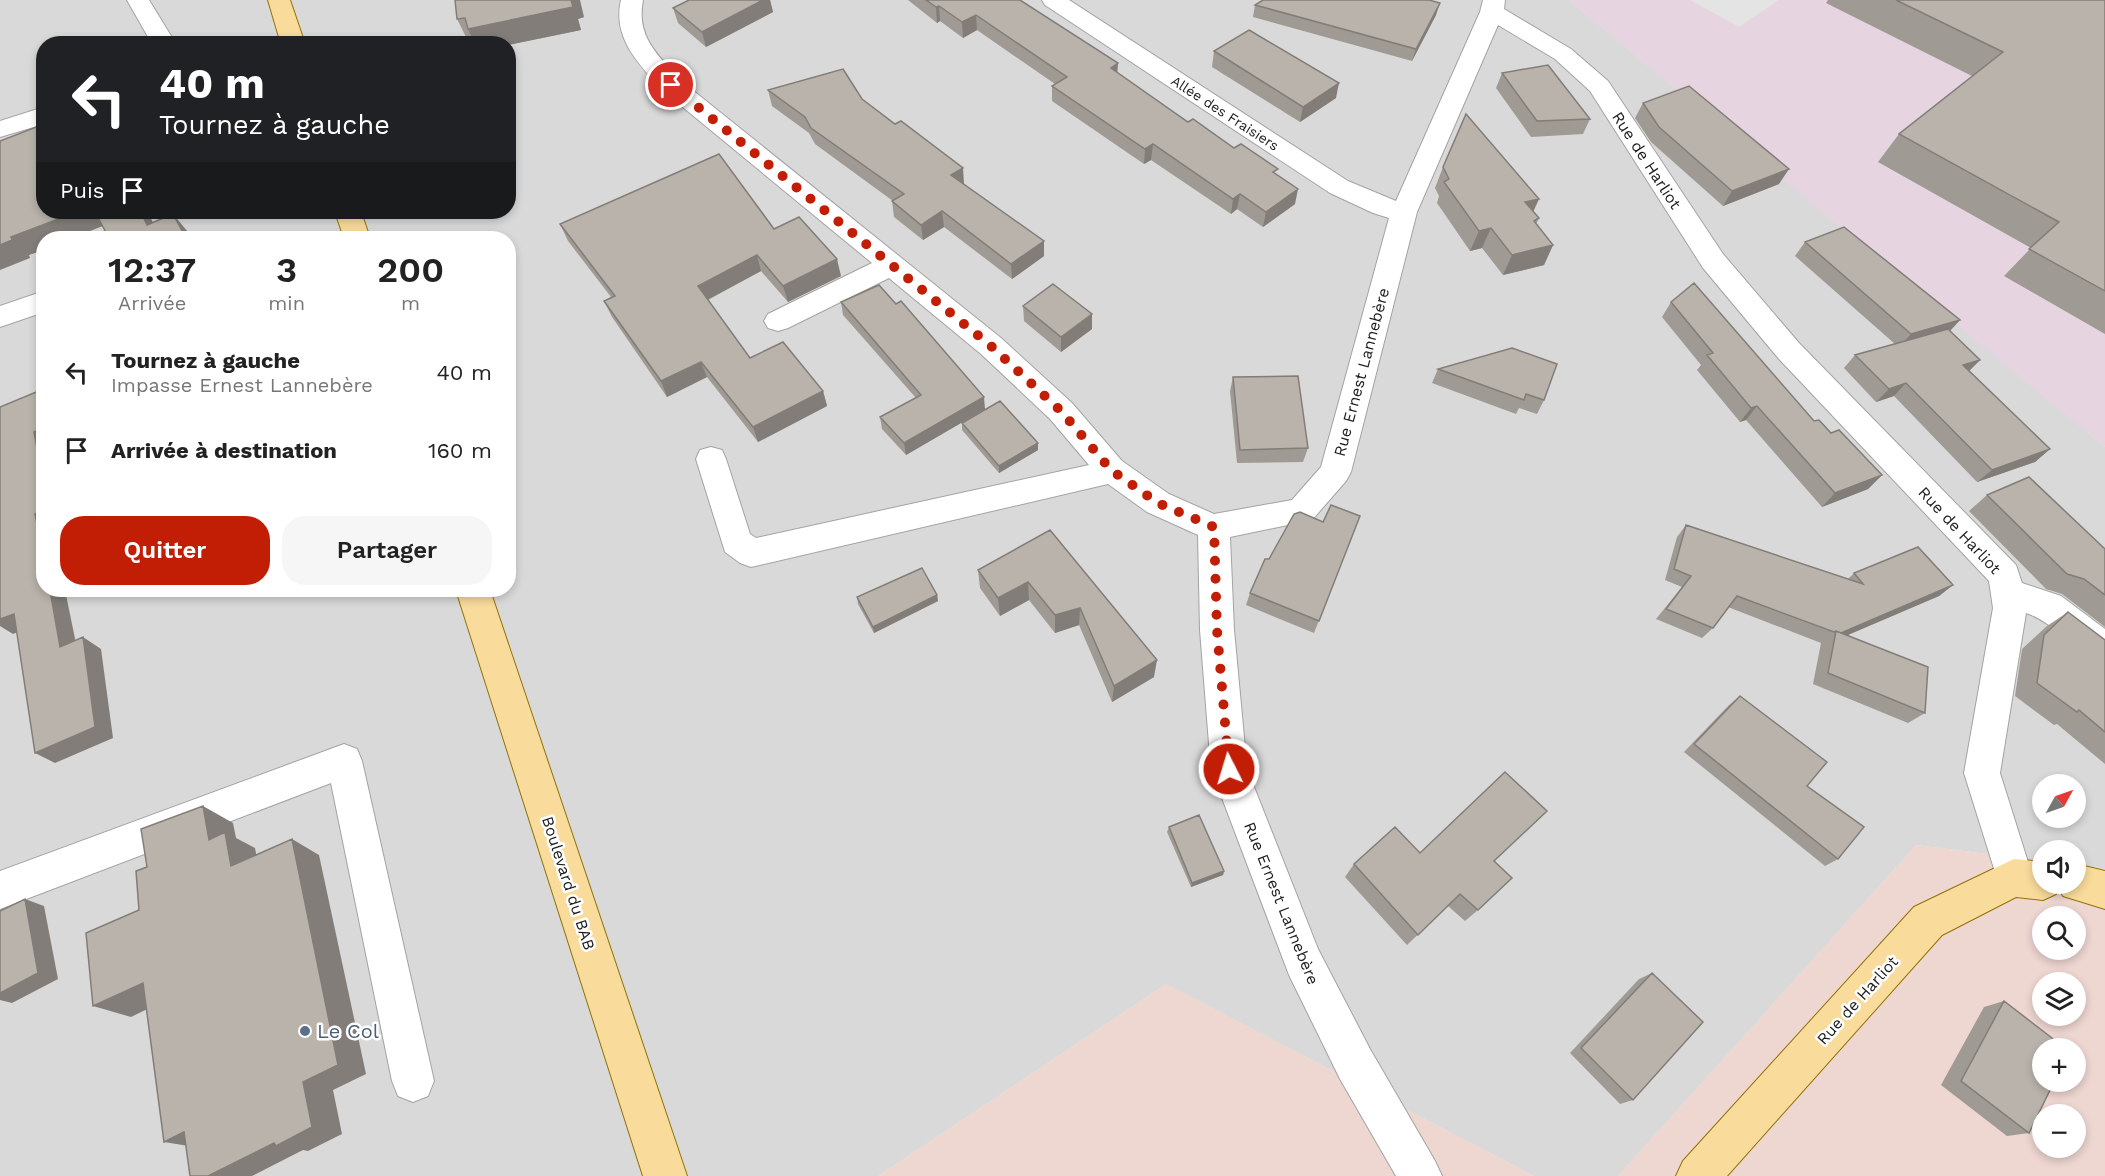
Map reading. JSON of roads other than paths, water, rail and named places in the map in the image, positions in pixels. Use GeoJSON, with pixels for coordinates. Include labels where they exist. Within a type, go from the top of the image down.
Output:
{"type":"FeatureCollection","features":[{"type":"Feature","properties":{"kind":"main road"},"geometry":{"type":"LineString","coordinates":[[279,0],[290,36]]}},
{"type":"Feature","properties":{"kind":"main road","name":"Boulevard du BAB"},"geometry":{"type":"LineString","coordinates":[[475,597],[665,1176]]}},
{"type":"Feature","properties":{"kind":"main road","name":"Rue de Harliot"},"geometry":{"type":"LineString","coordinates":[[1698,1176],[1928,921],[2029,879]]}},
{"type":"Feature","properties":{"kind":"main road"},"geometry":{"type":"LineString","coordinates":[[2086,886],[2105,890]]}},
{"type":"Feature","properties":{"kind":"street"},"geometry":{"type":"LineString","coordinates":[[138,0],[159,36]]}},
{"type":"Feature","properties":{"kind":"street"},"geometry":{"type":"LineString","coordinates":[[632,0],[629,9],[632,37],[671,85],[991,346],[1061,411],[1111,470],[1158,503],[1214,527]]}},
{"type":"Feature","properties":{"kind":"street","name":"Allée des Fraisiers"},"geometry":{"type":"LineString","coordinates":[[1053,0],[1340,187],[1382,207],[1404,212]]}},
{"type":"Feature","properties":{"kind":"street","name":"Rue Ernest Lannebère"},"geometry":{"type":"LineString","coordinates":[[1420,1176],[1355,1064],[1303,961],[1229,769],[1217,630],[1214,527],[1301,510],[1335,472],[1404,212],[1493,6]]}},
{"type":"Feature","properties":{"kind":"street","name":"Rue de Harliot"},"geometry":{"type":"LineString","coordinates":[[1493,6],[1563,54],[1599,86],[1713,261],[1789,351],[2005,584],[2010,609],[1982,773],[2029,879]]}},
{"type":"Feature","properties":{"kind":"street"},"geometry":{"type":"LineString","coordinates":[[0,129],[36,118]]}},
{"type":"Feature","properties":{"kind":"street"},"geometry":{"type":"LineString","coordinates":[[778,321],[892,265]]}},
{"type":"Feature","properties":{"kind":"street"},"geometry":{"type":"LineString","coordinates":[[0,317],[36,304]]}},
{"type":"Feature","properties":{"kind":"street"},"geometry":{"type":"LineString","coordinates":[[711,459],[736,542],[751,553],[1095,476],[1111,470]]}},
{"type":"Feature","properties":{"kind":"street"},"geometry":{"type":"LineString","coordinates":[[2005,584],[2049,606],[2105,649]]}},
{"type":"Feature","properties":{"kind":"street"},"geometry":{"type":"LineString","coordinates":[[0,890],[344,761],[413,1081]]}},
{"type":"Feature","properties":{"kind":"place","name":"Le Col"},"geometry":{"type":"Point","coordinates":[305,1031]}}]}
